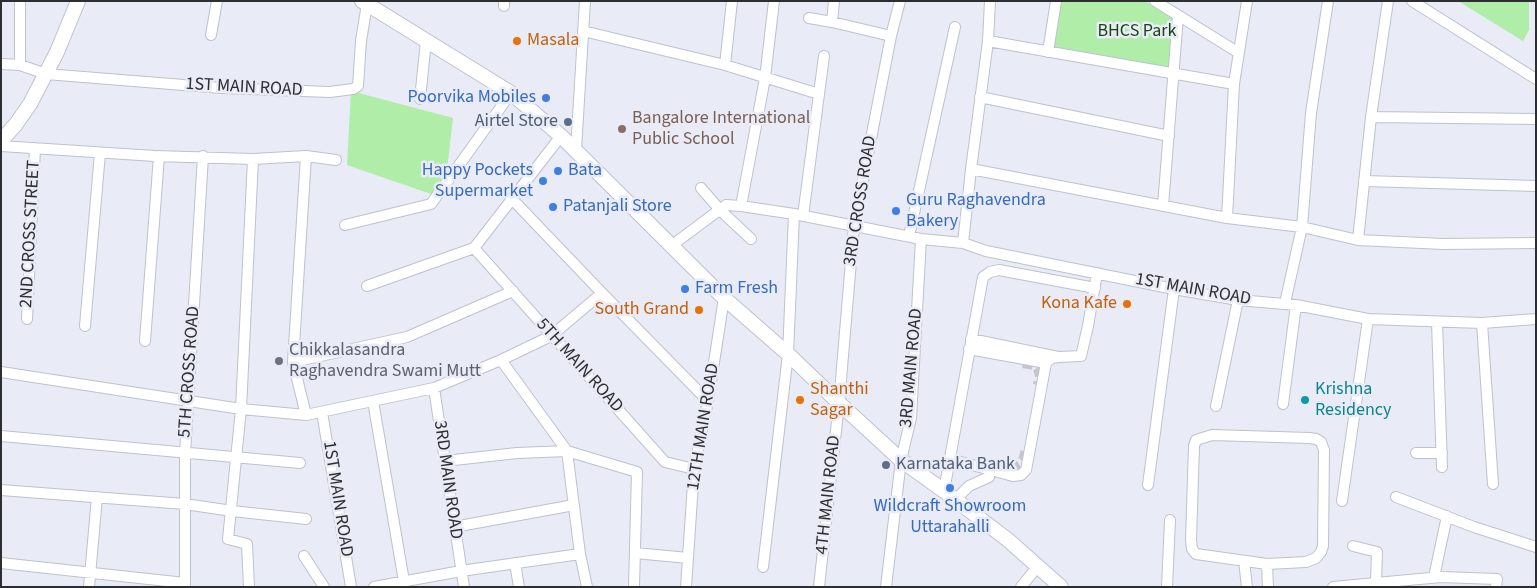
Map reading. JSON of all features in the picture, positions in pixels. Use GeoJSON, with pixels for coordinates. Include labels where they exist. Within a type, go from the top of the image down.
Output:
{"type":"FeatureCollection","features":[{"type":"Feature","properties":{"kind":"main road"},"geometry":{"type":"LineString","coordinates":[[1,141],[23,115],[46,74],[64,37],[78,1]]}},
{"type":"Feature","properties":{"kind":"main road"},"geometry":{"type":"LineString","coordinates":[[365,3],[511,93],[576,150],[724,298],[788,354],[839,404],[901,460],[944,490],[1008,540],[1061,587]]}},
{"type":"Feature","properties":{"kind":"street"},"geometry":{"type":"LineString","coordinates":[[20,1],[20,66]]}},
{"type":"Feature","properties":{"kind":"street"},"geometry":{"type":"LineString","coordinates":[[211,35],[217,1]]}},
{"type":"Feature","properties":{"kind":"street"},"geometry":{"type":"LineString","coordinates":[[576,150],[585,1]]}},
{"type":"Feature","properties":{"kind":"street"},"geometry":{"type":"LineString","coordinates":[[725,65],[732,1]]}},
{"type":"Feature","properties":{"kind":"street"},"geometry":{"type":"LineString","coordinates":[[741,206],[765,78],[774,1]]}},
{"type":"Feature","properties":{"kind":"street"},"geometry":{"type":"LineString","coordinates":[[832,22],[834,1]]}},
{"type":"Feature","properties":{"kind":"street","name":"3RD CROSS ROAD"},"geometry":{"type":"LineString","coordinates":[[839,404],[854,226],[891,36],[900,1]]}},
{"type":"Feature","properties":{"kind":"street"},"geometry":{"type":"LineString","coordinates":[[963,243],[988,41],[990,1]]}},
{"type":"Feature","properties":{"kind":"street"},"geometry":{"type":"LineString","coordinates":[[1048,52],[1056,1]]}},
{"type":"Feature","properties":{"kind":"street"},"geometry":{"type":"LineString","coordinates":[[1155,1],[1239,53]]}},
{"type":"Feature","properties":{"kind":"street"},"geometry":{"type":"LineString","coordinates":[[1227,218],[1234,84],[1247,1]]}},
{"type":"Feature","properties":{"kind":"street"},"geometry":{"type":"LineString","coordinates":[[1285,304],[1302,227],[1311,113],[1328,1]]}},
{"type":"Feature","properties":{"kind":"street"},"geometry":{"type":"LineString","coordinates":[[1358,240],[1371,117],[1388,1]]}},
{"type":"Feature","properties":{"kind":"street"},"geometry":{"type":"LineString","coordinates":[[1412,1],[1536,79]]}},
{"type":"Feature","properties":{"kind":"street","name":"1ST MAIN ROAD"},"geometry":{"type":"LineString","coordinates":[[46,74],[221,88],[330,92],[353,89],[358,86],[365,3]]}},
{"type":"Feature","properties":{"kind":"street"},"geometry":{"type":"LineString","coordinates":[[1164,206],[1178,16]]}},
{"type":"Feature","properties":{"kind":"street"},"geometry":{"type":"LineString","coordinates":[[809,18],[891,36]]}},
{"type":"Feature","properties":{"kind":"street"},"geometry":{"type":"LineString","coordinates":[[908,236],[955,27]]}},
{"type":"Feature","properties":{"kind":"street"},"geometry":{"type":"LineString","coordinates":[[583,30],[725,65],[819,94]]}},
{"type":"Feature","properties":{"kind":"street"},"geometry":{"type":"LineString","coordinates":[[420,99],[426,41]]}},
{"type":"Feature","properties":{"kind":"street"},"geometry":{"type":"LineString","coordinates":[[988,41],[1234,84]]}},
{"type":"Feature","properties":{"kind":"street"},"geometry":{"type":"LineString","coordinates":[[763,567],[788,354],[799,215],[824,56]]}},
{"type":"Feature","properties":{"kind":"street"},"geometry":{"type":"LineString","coordinates":[[1,64],[20,66],[46,74]]}},
{"type":"Feature","properties":{"kind":"street"},"geometry":{"type":"LineString","coordinates":[[345,225],[431,204],[511,93]]}},
{"type":"Feature","properties":{"kind":"street"},"geometry":{"type":"LineString","coordinates":[[980,98],[1169,136]]}},
{"type":"Feature","properties":{"kind":"street"},"geometry":{"type":"LineString","coordinates":[[1371,117],[1536,119]]}},
{"type":"Feature","properties":{"kind":"street"},"geometry":{"type":"LineString","coordinates":[[367,286],[474,248],[561,136]]}},
{"type":"Feature","properties":{"kind":"street"},"geometry":{"type":"LineString","coordinates":[[1,146],[159,156],[253,159],[306,156],[336,160]]}},
{"type":"Feature","properties":{"kind":"street","name":"2ND CROSS STREET"},"geometry":{"type":"LineString","coordinates":[[27,319],[35,148]]}},
{"type":"Feature","properties":{"kind":"street"},"geometry":{"type":"LineString","coordinates":[[85,326],[100,153]]}},
{"type":"Feature","properties":{"kind":"street"},"geometry":{"type":"LineString","coordinates":[[145,341],[159,156]]}},
{"type":"Feature","properties":{"kind":"street","name":"5TH CROSS ROAD"},"geometry":{"type":"LineString","coordinates":[[185,585],[185,453],[203,156]]}},
{"type":"Feature","properties":{"kind":"street"},"geometry":{"type":"LineString","coordinates":[[306,156],[293,362],[306,415]]}},
{"type":"Feature","properties":{"kind":"street"},"geometry":{"type":"LineString","coordinates":[[249,587],[247,544],[228,539],[241,409],[253,159]]}},
{"type":"Feature","properties":{"kind":"street"},"geometry":{"type":"LineString","coordinates":[[971,168],[1227,218],[1302,227],[1358,240],[1443,244],[1536,243]]}},
{"type":"Feature","properties":{"kind":"street"},"geometry":{"type":"LineString","coordinates":[[1364,181],[1536,186]]}},
{"type":"Feature","properties":{"kind":"street"},"geometry":{"type":"LineString","coordinates":[[701,188],[720,210],[751,240]]}},
{"type":"Feature","properties":{"kind":"street"},"geometry":{"type":"LineString","coordinates":[[512,199],[602,294],[708,401]]}},
{"type":"Feature","properties":{"kind":"street","name":"1ST MAIN ROAD"},"geometry":{"type":"LineString","coordinates":[[720,210],[726,205],[799,215],[921,239],[963,243],[986,251],[1238,300],[1296,305],[1368,319],[1482,323],[1536,319]]}},
{"type":"Feature","properties":{"kind":"street"},"geometry":{"type":"LineString","coordinates":[[671,246],[720,210]]}},
{"type":"Feature","properties":{"kind":"street","name":"3RD MAIN ROAD"},"geometry":{"type":"LineString","coordinates":[[886,587],[901,460],[910,418],[921,239]]}},
{"type":"Feature","properties":{"kind":"street","name":"5TH MAIN ROAD"},"geometry":{"type":"LineString","coordinates":[[474,248],[665,462],[694,469]]}},
{"type":"Feature","properties":{"kind":"street"},"geometry":{"type":"LineString","coordinates":[[944,490],[983,277],[990,272],[999,270],[1095,288]]}},
{"type":"Feature","properties":{"kind":"street"},"geometry":{"type":"LineString","coordinates":[[950,459],[1013,476],[1021,475],[1026,470],[1046,363],[1052,358],[1080,356],[1097,273]]}},
{"type":"Feature","properties":{"kind":"street"},"geometry":{"type":"LineString","coordinates":[[1148,485],[1174,288]]}},
{"type":"Feature","properties":{"kind":"street"},"geometry":{"type":"LineString","coordinates":[[293,362],[407,337],[513,291]]}},
{"type":"Feature","properties":{"kind":"street"},"geometry":{"type":"LineString","coordinates":[[1,372],[241,409],[306,415],[434,388],[501,360],[551,336],[602,294]]}},
{"type":"Feature","properties":{"kind":"street","name":"12TH MAIN ROAD"},"geometry":{"type":"LineString","coordinates":[[686,587],[694,469],[708,401],[724,298]]}},
{"type":"Feature","properties":{"kind":"street"},"geometry":{"type":"LineString","coordinates":[[1216,406],[1238,300]]}},
{"type":"Feature","properties":{"kind":"street"},"geometry":{"type":"LineString","coordinates":[[1284,404],[1296,305]]}},
{"type":"Feature","properties":{"kind":"street"},"geometry":{"type":"LineString","coordinates":[[1342,501],[1368,319]]}},
{"type":"Feature","properties":{"kind":"street"},"geometry":{"type":"LineString","coordinates":[[1437,322],[1442,467]]}},
{"type":"Feature","properties":{"kind":"street"},"geometry":{"type":"LineString","coordinates":[[1482,323],[1493,484]]}},
{"type":"Feature","properties":{"kind":"street"},"geometry":{"type":"LineString","coordinates":[[970,344],[1059,357]]}},
{"type":"Feature","properties":{"kind":"street"},"geometry":{"type":"LineString","coordinates":[[970,344],[1046,363]]}},
{"type":"Feature","properties":{"kind":"street"},"geometry":{"type":"LineString","coordinates":[[501,360],[567,451],[580,554],[587,587]]}},
{"type":"Feature","properties":{"kind":"street","name":"3RD MAIN ROAD"},"geometry":{"type":"LineString","coordinates":[[434,388],[461,571]]}},
{"type":"Feature","properties":{"kind":"street"},"geometry":{"type":"LineString","coordinates":[[373,401],[404,584]]}},
{"type":"Feature","properties":{"kind":"street","name":"4TH MAIN ROAD"},"geometry":{"type":"LineString","coordinates":[[819,587],[839,404]]}},
{"type":"Feature","properties":{"kind":"street","name":"1ST MAIN ROAD"},"geometry":{"type":"LineString","coordinates":[[322,412],[351,587]]}},
{"type":"Feature","properties":{"kind":"street"},"geometry":{"type":"LineString","coordinates":[[1212,435],[1316,439],[1321,442],[1324,450],[1323,546],[1321,552],[1316,558],[1306,562],[1267,564],[1244,561],[1223,557],[1201,556],[1192,549],[1193,452],[1196,440],[1212,435]]}},
{"type":"Feature","properties":{"kind":"street"},"geometry":{"type":"LineString","coordinates":[[1,436],[300,463]]}},
{"type":"Feature","properties":{"kind":"street"},"geometry":{"type":"LineString","coordinates":[[445,461],[517,453],[567,451],[637,472],[634,587]]}},
{"type":"Feature","properties":{"kind":"street"},"geometry":{"type":"LineString","coordinates":[[1416,453],[1442,453]]}},
{"type":"Feature","properties":{"kind":"street"},"geometry":{"type":"LineString","coordinates":[[956,499],[969,486],[989,477]]}},
{"type":"Feature","properties":{"kind":"street"},"geometry":{"type":"LineString","coordinates":[[1,490],[185,504],[306,519]]}},
{"type":"Feature","properties":{"kind":"street"},"geometry":{"type":"LineString","coordinates":[[88,587],[98,497]]}},
{"type":"Feature","properties":{"kind":"street"},"geometry":{"type":"LineString","coordinates":[[1396,497],[1536,547]]}},
{"type":"Feature","properties":{"kind":"street"},"geometry":{"type":"LineString","coordinates":[[454,527],[574,505]]}},
{"type":"Feature","properties":{"kind":"street"},"geometry":{"type":"LineString","coordinates":[[1438,580],[1447,516]]}},
{"type":"Feature","properties":{"kind":"street"},"geometry":{"type":"LineString","coordinates":[[1167,587],[1170,520]]}},
{"type":"Feature","properties":{"kind":"street"},"geometry":{"type":"LineString","coordinates":[[1353,546],[1377,552],[1376,583]]}},
{"type":"Feature","properties":{"kind":"street"},"geometry":{"type":"LineString","coordinates":[[635,553],[688,558]]}},
{"type":"Feature","properties":{"kind":"street"},"geometry":{"type":"LineString","coordinates":[[374,587],[404,584],[461,571],[580,554]]}},
{"type":"Feature","properties":{"kind":"street"},"geometry":{"type":"LineString","coordinates":[[304,556],[324,587]]}},
{"type":"Feature","properties":{"kind":"street"},"geometry":{"type":"LineString","coordinates":[[1244,561],[1247,587]]}},
{"type":"Feature","properties":{"kind":"street"},"geometry":{"type":"LineString","coordinates":[[1,563],[90,572],[185,585]]}},
{"type":"Feature","properties":{"kind":"street"},"geometry":{"type":"LineString","coordinates":[[515,564],[519,587]]}},
{"type":"Feature","properties":{"kind":"street"},"geometry":{"type":"LineString","coordinates":[[1267,564],[1268,587]]}},
{"type":"Feature","properties":{"kind":"street"},"geometry":{"type":"LineString","coordinates":[[1021,587],[1038,566]]}},
{"type":"Feature","properties":{"kind":"street"},"geometry":{"type":"LineString","coordinates":[[461,571],[464,587]]}},
{"type":"Feature","properties":{"kind":"street"},"geometry":{"type":"LineString","coordinates":[[1334,587],[1438,580],[1497,583]]}},
{"type":"Feature","properties":{"kind":"green space","name":"BHCS Park"},"geometry":{"type":"Polygon","coordinates":[[[1053,1],[1145,1],[1174,19],[1170,69],[1046,45],[1053,1]]]}},
{"type":"Feature","properties":{"kind":"green space"},"geometry":{"type":"Polygon","coordinates":[[[1458,1],[1529,1],[1529,30],[1523,41],[1458,1]]]}},
{"type":"Feature","properties":{"kind":"green space"},"geometry":{"type":"Polygon","coordinates":[[[351,91],[453,118],[446,178],[431,194],[347,165],[351,91]]]}},
{"type":"Feature","properties":{"kind":"tunnel"},"geometry":{"type":"LineString","coordinates":[[1023,363],[1034,365],[1038,369],[1040,376],[1038,385]]}},
{"type":"Feature","properties":{"kind":"tunnel"},"geometry":{"type":"LineString","coordinates":[[996,473],[1012,469],[1020,464],[1024,458],[1026,448]]}},
{"type":"Feature","properties":{"kind":"place","name":"Masala"},"geometry":{"type":"Point","coordinates":[517,41]}},
{"type":"Feature","properties":{"kind":"place","name":"Poorvika Mobiles"},"geometry":{"type":"Point","coordinates":[546,98]}},
{"type":"Feature","properties":{"kind":"place","name":"Airtel Store"},"geometry":{"type":"Point","coordinates":[568,122]}},
{"type":"Feature","properties":{"kind":"place","name":"Bangalore International Public School"},"geometry":{"type":"Point","coordinates":[622,129]}},
{"type":"Feature","properties":{"kind":"place","name":"Bata"},"geometry":{"type":"Point","coordinates":[558,171]}},
{"type":"Feature","properties":{"kind":"place","name":"Happy Pockets Supermarket"},"geometry":{"type":"Point","coordinates":[543,181]}},
{"type":"Feature","properties":{"kind":"place","name":"Patanjali Store"},"geometry":{"type":"Point","coordinates":[553,207]}},
{"type":"Feature","properties":{"kind":"place","name":"Guru Raghavendra Bakery"},"geometry":{"type":"Point","coordinates":[896,211]}},
{"type":"Feature","properties":{"kind":"place","name":"Farm Fresh"},"geometry":{"type":"Point","coordinates":[685,289]}},
{"type":"Feature","properties":{"kind":"place","name":"Kona Kafe"},"geometry":{"type":"Point","coordinates":[1127,304]}},
{"type":"Feature","properties":{"kind":"place","name":"South Grand"},"geometry":{"type":"Point","coordinates":[699,310]}},
{"type":"Feature","properties":{"kind":"place","name":"Chikkalasandra Raghavendra Swami Mutt"},"geometry":{"type":"Point","coordinates":[279,361]}},
{"type":"Feature","properties":{"kind":"place","name":"Shanthi Sagar"},"geometry":{"type":"Point","coordinates":[800,400]}},
{"type":"Feature","properties":{"kind":"place","name":"Krishna Residency"},"geometry":{"type":"Point","coordinates":[1305,400]}},
{"type":"Feature","properties":{"kind":"place","name":"Karnataka Bank"},"geometry":{"type":"Point","coordinates":[886,465]}},
{"type":"Feature","properties":{"kind":"place","name":"Wildcraft Showroom Uttarahalli"},"geometry":{"type":"Point","coordinates":[950,488]}}]}
